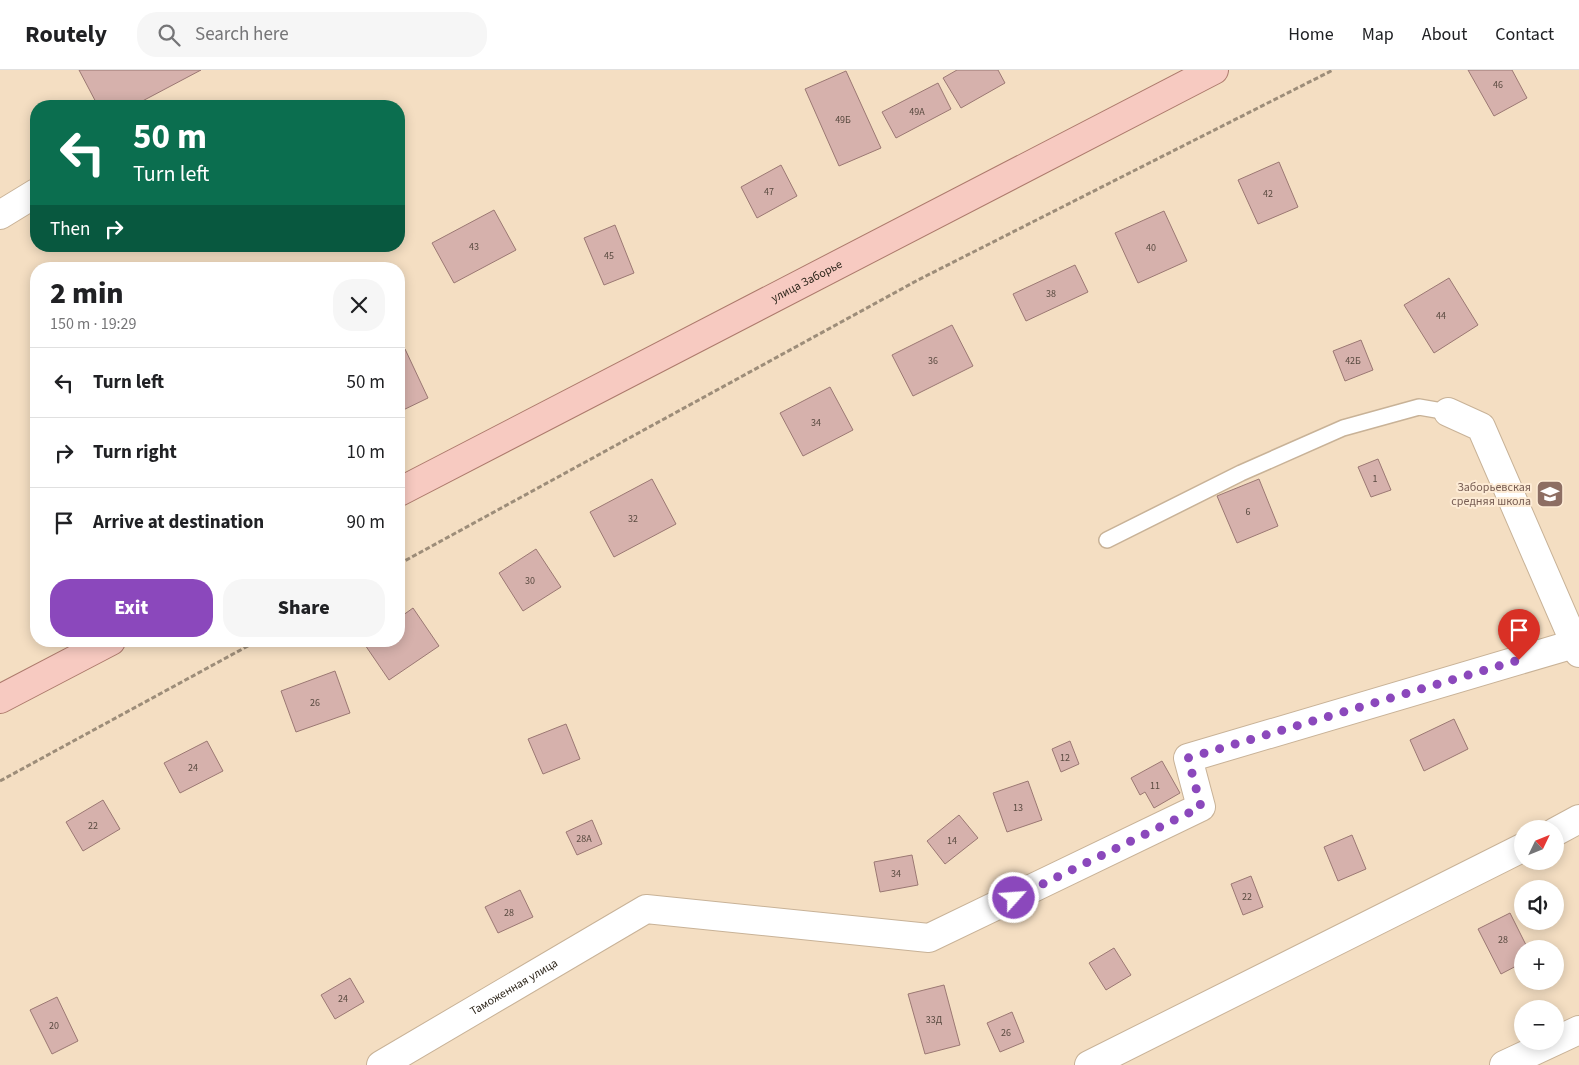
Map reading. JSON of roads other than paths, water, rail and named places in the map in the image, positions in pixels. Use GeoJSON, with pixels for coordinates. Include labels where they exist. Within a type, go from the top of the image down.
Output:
{"type":"FeatureCollection","features":[{"type":"Feature","properties":{"kind":"main road","name":"улица Заборье"},"geometry":{"type":"LineString","coordinates":[[405,489],[1214,70]]}},
{"type":"Feature","properties":{"kind":"main road"},"geometry":{"type":"LineString","coordinates":[[0,699],[100,647]]}},
{"type":"Feature","properties":{"kind":"street"},"geometry":{"type":"LineString","coordinates":[[0,215],[30,197]]}},
{"type":"Feature","properties":{"kind":"street"},"geometry":{"type":"LineString","coordinates":[[1448,412],[1481,427],[1577,648]]}},
{"type":"Feature","properties":{"kind":"street","name":"Таможенная улица"},"geometry":{"type":"LineString","coordinates":[[381,1065],[646,909],[929,938],[1201,807],[1188,758],[1577,648]]}},
{"type":"Feature","properties":{"kind":"street"},"geometry":{"type":"LineString","coordinates":[[1564,828],[1579,820]]}},
{"type":"Feature","properties":{"kind":"street"},"geometry":{"type":"LineString","coordinates":[[1089,1065],[1514,852]]}},
{"type":"Feature","properties":{"kind":"street"},"geometry":{"type":"LineString","coordinates":[[1504,1065],[1579,1030]]}},
{"type":"Feature","properties":{"kind":"lane"},"geometry":{"type":"LineString","coordinates":[[1107,540],[1240,473],[1343,428],[1420,407],[1448,412]]}},
{"type":"Feature","properties":{"kind":"place","name":"Заборьевская средняя школа"},"geometry":{"type":"Point","coordinates":[1550,494]}}]}
